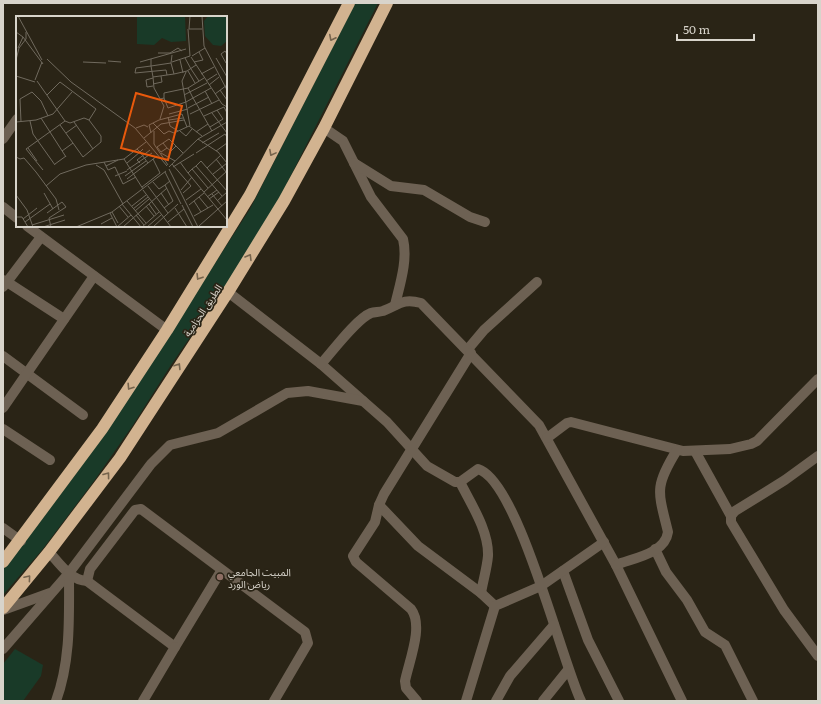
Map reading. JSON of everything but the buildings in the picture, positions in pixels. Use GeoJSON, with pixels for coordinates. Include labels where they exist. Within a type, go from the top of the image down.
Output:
{"type":"FeatureCollection","features":[{"type":"Feature","properties":{"kind":"highway","name":"الطريق الحزامية"},"geometry":{"type":"LineString","coordinates":[[3,562],[21,541],[102,429],[167,330],[250,194],[350,3]]}},
{"type":"Feature","properties":{"kind":"highway","name":"الطريق الحزامية"},"geometry":{"type":"LineString","coordinates":[[3,609],[49,552],[120,458],[228,292],[284,201],[324,128],[387,3]]}},
{"type":"Feature","properties":{"kind":"street"},"geometry":{"type":"LineString","coordinates":[[3,139],[16,120]]}},
{"type":"Feature","properties":{"kind":"street"},"geometry":{"type":"LineString","coordinates":[[324,128],[343,141],[370,197],[403,239],[403,270],[395,305]]}},
{"type":"Feature","properties":{"kind":"street"},"geometry":{"type":"LineString","coordinates":[[354,163],[391,186],[424,190],[470,217],[485,222]]}},
{"type":"Feature","properties":{"kind":"street"},"geometry":{"type":"LineString","coordinates":[[3,207],[16,216]]}},
{"type":"Feature","properties":{"kind":"street"},"geometry":{"type":"LineString","coordinates":[[28,227],[167,330]]}},
{"type":"Feature","properties":{"kind":"street"},"geometry":{"type":"LineString","coordinates":[[41,237],[4,283],[64,319]]}},
{"type":"Feature","properties":{"kind":"street"},"geometry":{"type":"LineString","coordinates":[[3,408],[94,276]]}},
{"type":"Feature","properties":{"kind":"street"},"geometry":{"type":"LineString","coordinates":[[418,701],[406,688],[405,681],[417,627],[416,617],[410,609],[356,562],[353,558],[354,553],[375,522],[379,505],[469,351],[484,330],[537,282]]}},
{"type":"Feature","properties":{"kind":"street"},"geometry":{"type":"LineString","coordinates":[[228,292],[321,364],[391,426],[427,466],[451,481],[460,482],[478,469],[485,471],[491,476],[505,497],[541,586],[568,670],[581,701]]}},
{"type":"Feature","properties":{"kind":"street"},"geometry":{"type":"LineString","coordinates":[[321,364],[360,320],[370,313],[382,311],[402,302],[412,300],[421,303],[528,412],[547,438],[616,564],[682,701]]}},
{"type":"Feature","properties":{"kind":"street"},"geometry":{"type":"LineString","coordinates":[[3,356],[83,415]]}},
{"type":"Feature","properties":{"kind":"street"},"geometry":{"type":"LineString","coordinates":[[547,438],[567,422],[571,422],[677,450],[695,451],[730,449],[757,441],[818,379]]}},
{"type":"Feature","properties":{"kind":"street"},"geometry":{"type":"LineString","coordinates":[[3,649],[69,573],[151,464],[170,445],[218,433],[287,393],[308,391],[363,401]]}},
{"type":"Feature","properties":{"kind":"street"},"geometry":{"type":"LineString","coordinates":[[3,429],[50,460]]}},
{"type":"Feature","properties":{"kind":"street"},"geometry":{"type":"LineString","coordinates":[[616,564],[655,549],[665,541],[668,532],[660,499],[662,478],[677,450]]}},
{"type":"Feature","properties":{"kind":"street"},"geometry":{"type":"LineString","coordinates":[[695,451],[731,516],[731,522],[784,610],[818,656]]}},
{"type":"Feature","properties":{"kind":"street"},"geometry":{"type":"LineString","coordinates":[[731,516],[735,510],[785,480],[818,456]]}},
{"type":"Feature","properties":{"kind":"street"},"geometry":{"type":"LineString","coordinates":[[460,482],[481,525],[487,546],[488,558],[480,593]]}},
{"type":"Feature","properties":{"kind":"street"},"geometry":{"type":"LineString","coordinates":[[379,505],[418,546],[496,606]]}},
{"type":"Feature","properties":{"kind":"street"},"geometry":{"type":"LineString","coordinates":[[87,581],[90,569],[138,509],[141,509],[221,571],[305,632],[308,643],[274,701]]}},
{"type":"Feature","properties":{"kind":"street"},"geometry":{"type":"LineString","coordinates":[[3,528],[21,541]]}},
{"type":"Feature","properties":{"kind":"street"},"geometry":{"type":"LineString","coordinates":[[466,701],[496,606],[541,586],[604,542]]}},
{"type":"Feature","properties":{"kind":"street"},"geometry":{"type":"LineString","coordinates":[[655,549],[666,572],[687,600],[705,632],[725,645],[753,701]]}},
{"type":"Feature","properties":{"kind":"street"},"geometry":{"type":"LineString","coordinates":[[49,552],[69,573],[82,581],[87,581],[175,646]]}},
{"type":"Feature","properties":{"kind":"street"},"geometry":{"type":"LineString","coordinates":[[143,701],[221,571]]}},
{"type":"Feature","properties":{"kind":"street"},"geometry":{"type":"LineString","coordinates":[[563,571],[588,640],[619,701]]}},
{"type":"Feature","properties":{"kind":"street"},"geometry":{"type":"LineString","coordinates":[[56,701],[65,670],[68,644],[69,573]]}},
{"type":"Feature","properties":{"kind":"street"},"geometry":{"type":"LineString","coordinates":[[3,609],[51,593]]}},
{"type":"Feature","properties":{"kind":"street"},"geometry":{"type":"LineString","coordinates":[[496,701],[510,676],[554,626]]}},
{"type":"Feature","properties":{"kind":"street"},"geometry":{"type":"LineString","coordinates":[[542,701],[568,670]]}},
{"type":"Feature","properties":{"kind":"green space"},"geometry":{"type":"Polygon","coordinates":[[[355,3],[378,3],[282,193],[249,251],[94,481],[42,550],[3,595],[3,570],[69,483],[109,427],[250,209],[355,3]]]}},
{"type":"Feature","properties":{"kind":"green space"},"geometry":{"type":"Polygon","coordinates":[[[15,649],[43,665],[41,676],[23,701],[3,701],[3,664],[15,649]]]}},
{"type":"Feature","properties":{"kind":"place","name":"المبيت الجامعي رياض الورد"},"geometry":{"type":"Point","coordinates":[220,577]}}]}
